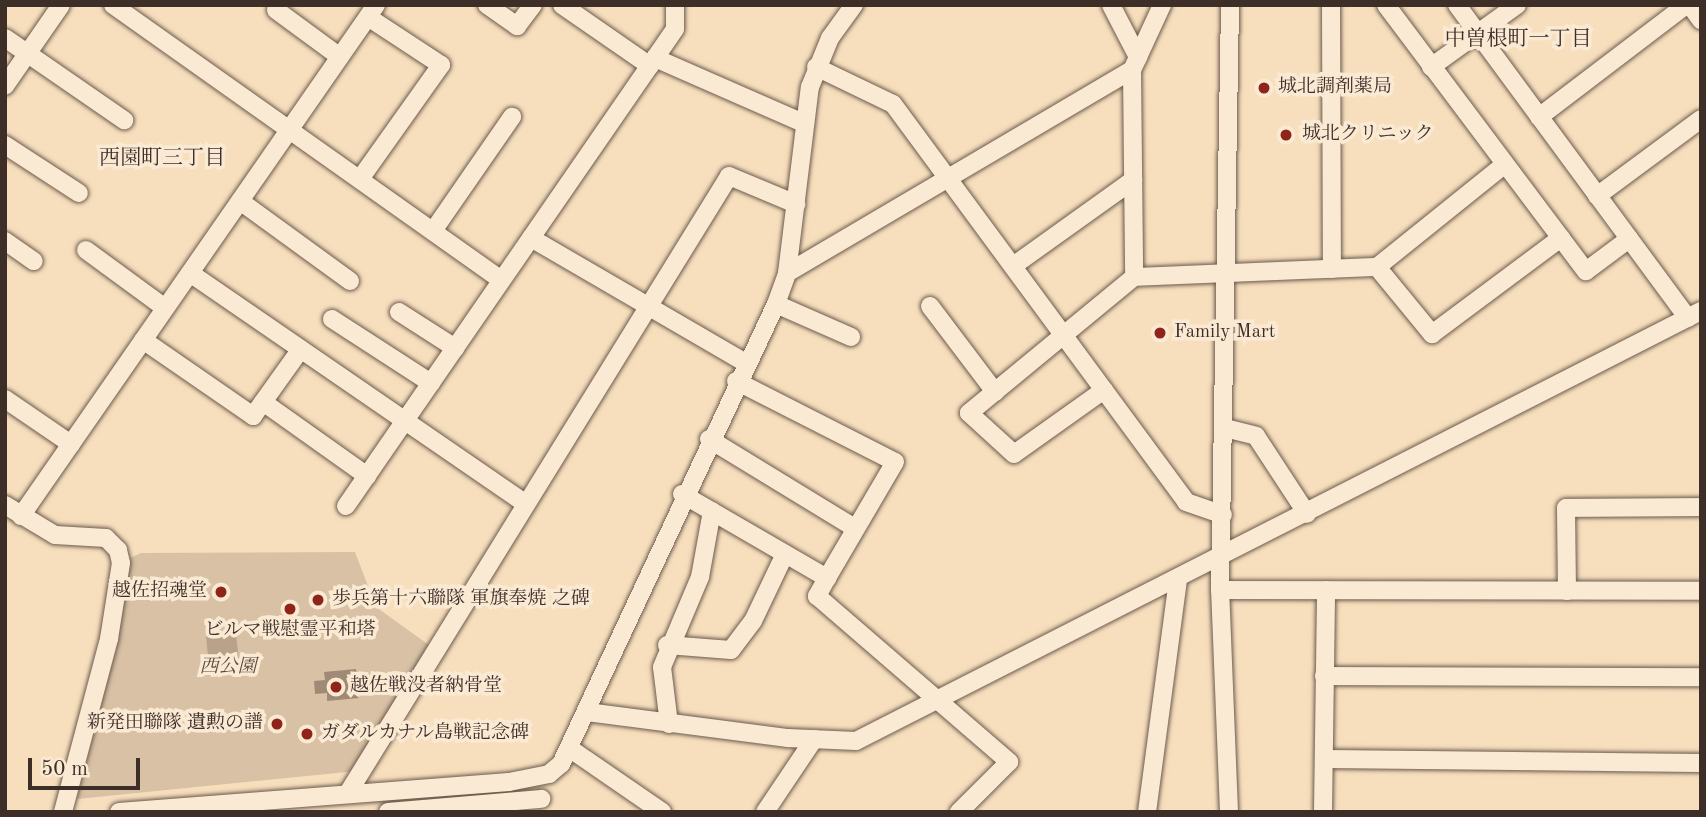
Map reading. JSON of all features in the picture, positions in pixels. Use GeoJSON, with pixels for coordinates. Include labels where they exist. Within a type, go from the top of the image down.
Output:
{"type":"FeatureCollection","features":[{"type":"Feature","properties":{"kind":"street"},"geometry":{"type":"LineString","coordinates":[[5,86],[61,5]]}},
{"type":"Feature","properties":{"kind":"street"},"geometry":{"type":"LineString","coordinates":[[113,5],[502,280]]}},
{"type":"Feature","properties":{"kind":"street"},"geometry":{"type":"LineString","coordinates":[[488,5],[517,26],[533,5]]}},
{"type":"Feature","properties":{"kind":"street"},"geometry":{"type":"LineString","coordinates":[[562,5],[653,62],[803,123]]}},
{"type":"Feature","properties":{"kind":"street"},"geometry":{"type":"LineString","coordinates":[[346,506],[675,29],[675,5]]}},
{"type":"Feature","properties":{"kind":"street"},"geometry":{"type":"LineString","coordinates":[[119,812],[534,779],[549,774],[569,748],[587,712],[682,494],[744,362],[776,304],[788,273],[803,123],[816,67],[854,5]]}},
{"type":"Feature","properties":{"kind":"street"},"geometry":{"type":"LineString","coordinates":[[1111,5],[1135,63],[1134,277]]}},
{"type":"Feature","properties":{"kind":"street"},"geometry":{"type":"LineString","coordinates":[[788,273],[1135,63],[1162,5]]}},
{"type":"Feature","properties":{"kind":"street"},"geometry":{"type":"LineString","coordinates":[[1229,812],[1220,558],[1225,428],[1230,5]]}},
{"type":"Feature","properties":{"kind":"street"},"geometry":{"type":"LineString","coordinates":[[1331,5],[1332,269]]}},
{"type":"Feature","properties":{"kind":"street"},"geometry":{"type":"LineString","coordinates":[[1386,5],[1586,271],[1629,239]]}},
{"type":"Feature","properties":{"kind":"street"},"geometry":{"type":"LineString","coordinates":[[587,712],[814,740],[856,741],[1694,315],[1629,239],[1457,5]]}},
{"type":"Feature","properties":{"kind":"street"},"geometry":{"type":"LineString","coordinates":[[1432,67],[1517,5]]}},
{"type":"Feature","properties":{"kind":"street"},"geometry":{"type":"LineString","coordinates":[[1539,117],[1688,5],[1701,20]]}},
{"type":"Feature","properties":{"kind":"street"},"geometry":{"type":"LineString","coordinates":[[276,10],[340,57]]}},
{"type":"Feature","properties":{"kind":"street"},"geometry":{"type":"LineString","coordinates":[[21,516],[372,11],[441,65],[360,179]]}},
{"type":"Feature","properties":{"kind":"street"},"geometry":{"type":"LineString","coordinates":[[5,38],[124,120]]}},
{"type":"Feature","properties":{"kind":"street"},"geometry":{"type":"LineString","coordinates":[[816,67],[893,104],[1186,502],[1223,515]]}},
{"type":"Feature","properties":{"kind":"street"},"geometry":{"type":"LineString","coordinates":[[433,231],[512,117]]}},
{"type":"Feature","properties":{"kind":"street"},"geometry":{"type":"LineString","coordinates":[[1598,196],[1701,119]]}},
{"type":"Feature","properties":{"kind":"street"},"geometry":{"type":"LineString","coordinates":[[5,145],[79,193]]}},
{"type":"Feature","properties":{"kind":"street"},"geometry":{"type":"LineString","coordinates":[[1104,390],[1014,454],[969,413],[1134,277],[1377,267],[1505,164]]}},
{"type":"Feature","properties":{"kind":"street"},"geometry":{"type":"LineString","coordinates":[[348,793],[647,303],[729,176],[796,204]]}},
{"type":"Feature","properties":{"kind":"street"},"geometry":{"type":"LineString","coordinates":[[1013,266],[1133,180]]}},
{"type":"Feature","properties":{"kind":"street"},"geometry":{"type":"LineString","coordinates":[[240,201],[350,281]]}},
{"type":"Feature","properties":{"kind":"street"},"geometry":{"type":"LineString","coordinates":[[531,238],[647,303],[744,362]]}},
{"type":"Feature","properties":{"kind":"street"},"geometry":{"type":"LineString","coordinates":[[1377,267],[1432,334],[1561,238]]}},
{"type":"Feature","properties":{"kind":"street"},"geometry":{"type":"LineString","coordinates":[[5,241],[34,261]]}},
{"type":"Feature","properties":{"kind":"street"},"geometry":{"type":"LineString","coordinates":[[86,250],[165,309]]}},
{"type":"Feature","properties":{"kind":"street"},"geometry":{"type":"LineString","coordinates":[[190,273],[525,503]]}},
{"type":"Feature","properties":{"kind":"street"},"geometry":{"type":"LineString","coordinates":[[776,304],[851,337]]}},
{"type":"Feature","properties":{"kind":"street"},"geometry":{"type":"LineString","coordinates":[[930,306],[995,392]]}},
{"type":"Feature","properties":{"kind":"street"},"geometry":{"type":"LineString","coordinates":[[399,312],[455,348]]}},
{"type":"Feature","properties":{"kind":"street"},"geometry":{"type":"LineString","coordinates":[[332,318],[431,383]]}},
{"type":"Feature","properties":{"kind":"street"},"geometry":{"type":"LineString","coordinates":[[143,340],[253,416],[301,349]]}},
{"type":"Feature","properties":{"kind":"street"},"geometry":{"type":"LineString","coordinates":[[736,381],[895,462],[817,596],[1009,762],[960,812]]}},
{"type":"Feature","properties":{"kind":"street"},"geometry":{"type":"LineString","coordinates":[[5,399],[71,444]]}},
{"type":"Feature","properties":{"kind":"street"},"geometry":{"type":"LineString","coordinates":[[263,402],[367,476]]}},
{"type":"Feature","properties":{"kind":"street"},"geometry":{"type":"LineString","coordinates":[[1225,428],[1256,436],[1307,514]]}},
{"type":"Feature","properties":{"kind":"street"},"geometry":{"type":"LineString","coordinates":[[709,439],[855,528]]}},
{"type":"Feature","properties":{"kind":"street"},"geometry":{"type":"LineString","coordinates":[[682,494],[827,578]]}},
{"type":"Feature","properties":{"kind":"street"},"geometry":{"type":"LineString","coordinates":[[5,505],[55,535],[106,538],[118,550],[121,563],[109,639],[63,812]]}},
{"type":"Feature","properties":{"kind":"street"},"geometry":{"type":"LineString","coordinates":[[1567,591],[1566,508],[1701,507]]}},
{"type":"Feature","properties":{"kind":"street"},"geometry":{"type":"LineString","coordinates":[[669,724],[662,667],[667,645],[700,577],[712,511]]}},
{"type":"Feature","properties":{"kind":"street"},"geometry":{"type":"LineString","coordinates":[[667,645],[731,650],[753,621],[785,554]]}},
{"type":"Feature","properties":{"kind":"street"},"geometry":{"type":"LineString","coordinates":[[1147,812],[1178,579]]}},
{"type":"Feature","properties":{"kind":"street"},"geometry":{"type":"LineString","coordinates":[[1220,590],[1701,591]]}},
{"type":"Feature","properties":{"kind":"street"},"geometry":{"type":"LineString","coordinates":[[1323,812],[1326,590]]}},
{"type":"Feature","properties":{"kind":"street"},"geometry":{"type":"LineString","coordinates":[[1324,676],[1701,677]]}},
{"type":"Feature","properties":{"kind":"street"},"geometry":{"type":"LineString","coordinates":[[765,812],[814,740]]}},
{"type":"Feature","properties":{"kind":"street"},"geometry":{"type":"LineString","coordinates":[[569,748],[662,812]]}},
{"type":"Feature","properties":{"kind":"street"},"geometry":{"type":"LineString","coordinates":[[1324,759],[1701,763]]}},
{"type":"Feature","properties":{"kind":"street"},"geometry":{"type":"LineString","coordinates":[[388,812],[546,805],[534,779]]}},
{"type":"Feature","properties":{"kind":"street"},"geometry":{"type":"LineString","coordinates":[[443,786],[446,809]]}},
{"type":"Feature","properties":{"kind":"street"},"geometry":{"type":"LineString","coordinates":[[369,792],[378,812]]}},
{"type":"Feature","properties":{"kind":"green space","name":"西公園"},"geometry":{"type":"Polygon","coordinates":[[[355,552],[376,607],[433,648],[357,771],[77,799],[111,662],[128,559],[141,553],[355,552]]]}},
{"type":"Feature","properties":{"kind":"shaded area"},"geometry":{"type":"Polygon","coordinates":[[[236,634],[239,663],[209,667],[206,636],[236,634]]]}},
{"type":"Feature","properties":{"kind":"building","name":"越佐戦没者納骨堂"},"geometry":{"type":"Polygon","coordinates":[[[356,669],[359,698],[327,701],[327,693],[315,694],[314,681],[325,680],[324,672],[356,669]]]}},
{"type":"Feature","properties":{"kind":"place","name":"城北調剤薬局"},"geometry":{"type":"Point","coordinates":[1264,88]}},
{"type":"Feature","properties":{"kind":"place","name":"城北クリニック"},"geometry":{"type":"Point","coordinates":[1286,135]}},
{"type":"Feature","properties":{"kind":"place","name":"Family Mart"},"geometry":{"type":"Point","coordinates":[1160,333]}},
{"type":"Feature","properties":{"kind":"place","name":"越佐招魂堂"},"geometry":{"type":"Point","coordinates":[221,592]}},
{"type":"Feature","properties":{"kind":"place","name":"歩兵第十六聯隊 軍旗奉焼 之碑"},"geometry":{"type":"Point","coordinates":[318,600]}},
{"type":"Feature","properties":{"kind":"place","name":"ビルマ戦慰霊平和塔"},"geometry":{"type":"Point","coordinates":[290,609]}},
{"type":"Feature","properties":{"kind":"place","name":"越佐戦没者納骨堂"},"geometry":{"type":"Point","coordinates":[336,687]}},
{"type":"Feature","properties":{"kind":"place","name":"新発田聯隊 遺勲の譜"},"geometry":{"type":"Point","coordinates":[277,724]}},
{"type":"Feature","properties":{"kind":"place","name":"ガダルカナル島戦記念碑"},"geometry":{"type":"Point","coordinates":[307,734]}},
{"type":"Feature","properties":{"kind":"district","name":"中曽根町一丁目"},"geometry":{"type":"Point","coordinates":[1518,40]}},
{"type":"Feature","properties":{"kind":"district","name":"西園町三丁目"},"geometry":{"type":"Point","coordinates":[162,159]}}]}
